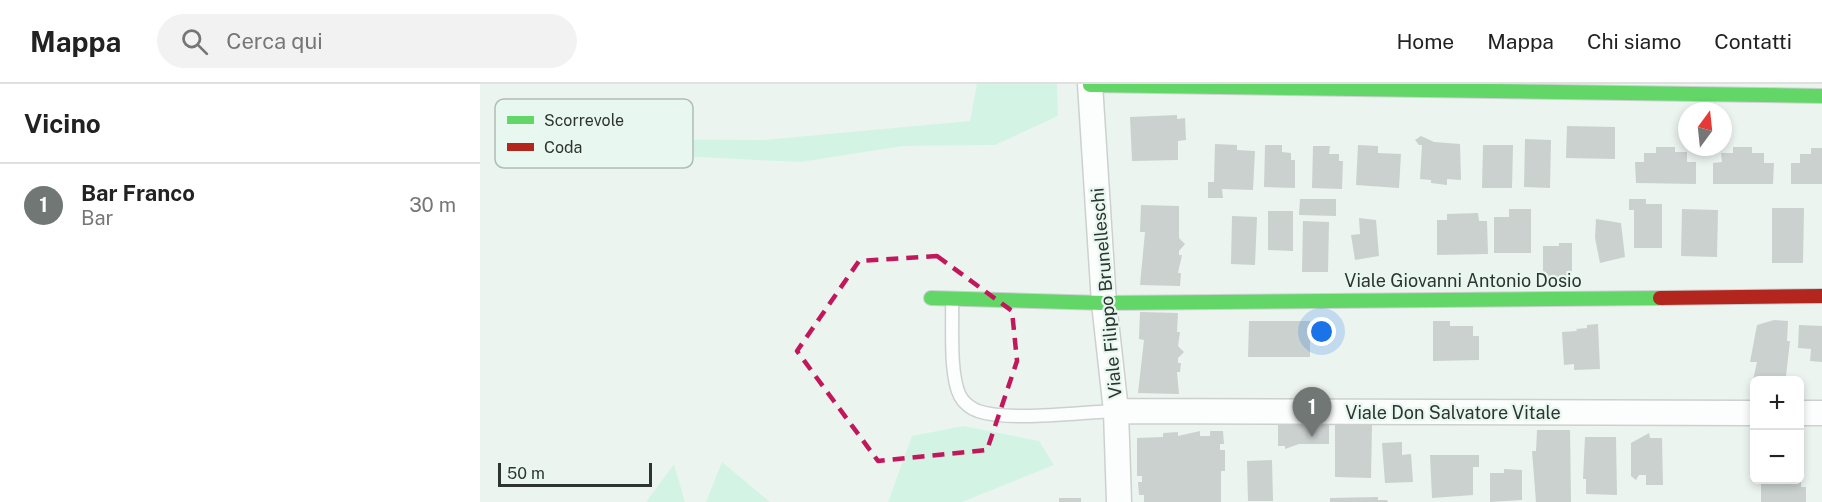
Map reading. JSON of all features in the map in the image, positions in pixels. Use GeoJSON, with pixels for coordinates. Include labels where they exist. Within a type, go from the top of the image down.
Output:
{"type":"FeatureCollection","features":[{"type":"Feature","properties":{"kind":"street"},"geometry":{"type":"LineString","coordinates":[[1090,85],[1822,96]]}},
{"type":"Feature","properties":{"kind":"street","name":"Viale Filippo Brunelleschi"},"geometry":{"type":"LineString","coordinates":[[1090,85],[1104,303],[1116,411],[1119,502]]}},
{"type":"Feature","properties":{"kind":"street","name":"Viale Giovanni Antonio Dosio"},"geometry":{"type":"LineString","coordinates":[[931,298],[1104,303],[1822,296]]}},
{"type":"Feature","properties":{"kind":"street","name":"Viale Don Salvatore Vitale"},"geometry":{"type":"LineString","coordinates":[[1116,411],[1750,413]]}},
{"type":"Feature","properties":{"kind":"street"},"geometry":{"type":"LineString","coordinates":[[1804,413],[1822,413]]}},
{"type":"Feature","properties":{"kind":"lane"},"geometry":{"type":"LineString","coordinates":[[952,298],[956,378],[960,396],[969,406],[979,411],[1015,415],[1116,411]]}},
{"type":"Feature","properties":{"kind":"highlighted area"},"geometry":{"type":"Polygon","coordinates":[[[937,256],[1012,311],[1017,361],[987,450],[878,461],[797,351],[859,261],[937,256]]]}},
{"type":"Feature","properties":{"kind":"green space"},"geometry":{"type":"Polygon","coordinates":[[[977,84],[1057,84],[1058,116],[995,145],[903,146],[800,162],[693,157],[693,140],[763,140],[970,121],[977,84]]]}},
{"type":"Feature","properties":{"kind":"green space"},"geometry":{"type":"Polygon","coordinates":[[[963,426],[1039,441],[1054,465],[962,502],[888,502],[912,436],[963,426]]]}},
{"type":"Feature","properties":{"kind":"green space"},"geometry":{"type":"Polygon","coordinates":[[[722,462],[770,502],[706,502],[722,462]]]}},
{"type":"Feature","properties":{"kind":"green space"},"geometry":{"type":"Polygon","coordinates":[[[674,464],[685,502],[646,502],[674,464]]]}},
{"type":"Feature","properties":{"kind":"building"},"geometry":{"type":"Polygon","coordinates":[[[1177,115],[1177,119],[1185,118],[1186,140],[1178,141],[1178,160],[1132,161],[1130,117],[1177,115]]]}},
{"type":"Feature","properties":{"kind":"building"},"geometry":{"type":"Polygon","coordinates":[[[1567,126],[1615,127],[1615,159],[1566,158],[1567,126]]]}},
{"type":"Feature","properties":{"kind":"building"},"geometry":{"type":"Polygon","coordinates":[[[1421,136],[1434,142],[1460,144],[1461,180],[1447,179],[1447,185],[1420,179],[1422,145],[1415,140],[1421,136]]]}},
{"type":"Feature","properties":{"kind":"building"},"geometry":{"type":"Polygon","coordinates":[[[1525,139],[1551,140],[1550,188],[1524,187],[1525,139]]]}},
{"type":"Feature","properties":{"kind":"building"},"geometry":{"type":"Polygon","coordinates":[[[1215,144],[1237,145],[1237,150],[1255,151],[1253,190],[1222,189],[1223,198],[1208,198],[1208,182],[1214,182],[1215,144]]]}},
{"type":"Feature","properties":{"kind":"building"},"geometry":{"type":"Polygon","coordinates":[[[1265,145],[1282,145],[1282,152],[1291,153],[1291,160],[1295,160],[1295,188],[1264,187],[1265,145]]]}},
{"type":"Feature","properties":{"kind":"building"},"geometry":{"type":"Polygon","coordinates":[[[1358,145],[1378,146],[1378,153],[1401,154],[1399,188],[1356,185],[1358,145]]]}},
{"type":"Feature","properties":{"kind":"building"},"geometry":{"type":"Polygon","coordinates":[[[1483,145],[1513,145],[1512,188],[1482,188],[1483,145]]]}},
{"type":"Feature","properties":{"kind":"building"},"geometry":{"type":"Polygon","coordinates":[[[1313,146],[1330,146],[1329,154],[1339,154],[1339,161],[1343,161],[1342,189],[1312,188],[1313,146]]]}},
{"type":"Feature","properties":{"kind":"building"},"geometry":{"type":"Polygon","coordinates":[[[1656,147],[1675,147],[1678,156],[1687,156],[1687,162],[1696,162],[1696,184],[1636,183],[1635,162],[1644,162],[1644,153],[1656,153],[1656,147]]]}},
{"type":"Feature","properties":{"kind":"building"},"geometry":{"type":"Polygon","coordinates":[[[1733,147],[1752,147],[1752,153],[1764,153],[1764,163],[1774,163],[1773,184],[1713,184],[1713,163],[1722,162],[1721,156],[1732,156],[1733,147]]]}},
{"type":"Feature","properties":{"kind":"building"},"geometry":{"type":"Polygon","coordinates":[[[1811,148],[1822,148],[1822,184],[1791,184],[1791,163],[1800,163],[1800,154],[1811,154],[1811,148]]]}},
{"type":"Feature","properties":{"kind":"building"},"geometry":{"type":"Polygon","coordinates":[[[1300,199],[1336,199],[1336,216],[1299,215],[1300,199]]]}},
{"type":"Feature","properties":{"kind":"building"},"geometry":{"type":"Polygon","coordinates":[[[1629,199],[1646,199],[1646,204],[1662,204],[1662,248],[1634,248],[1634,210],[1629,210],[1629,199]]]}},
{"type":"Feature","properties":{"kind":"building"},"geometry":{"type":"Polygon","coordinates":[[[1141,205],[1179,206],[1179,238],[1185,244],[1179,251],[1179,255],[1182,255],[1178,273],[1181,273],[1180,286],[1140,285],[1145,232],[1140,232],[1141,205]]]}},
{"type":"Feature","properties":{"kind":"building"},"geometry":{"type":"Polygon","coordinates":[[[1772,208],[1804,208],[1803,263],[1772,263],[1772,208]]]}},
{"type":"Feature","properties":{"kind":"building"},"geometry":{"type":"Polygon","coordinates":[[[1509,209],[1531,209],[1531,253],[1494,253],[1494,217],[1509,217],[1509,209]]]}},
{"type":"Feature","properties":{"kind":"building"},"geometry":{"type":"Polygon","coordinates":[[[1682,209],[1718,210],[1717,257],[1681,256],[1682,209]]]}},
{"type":"Feature","properties":{"kind":"building"},"geometry":{"type":"Polygon","coordinates":[[[1268,211],[1293,211],[1293,251],[1268,250],[1268,211]]]}},
{"type":"Feature","properties":{"kind":"building"},"geometry":{"type":"Polygon","coordinates":[[[1478,213],[1479,221],[1487,221],[1488,254],[1437,255],[1437,220],[1447,220],[1447,214],[1478,213]]]}},
{"type":"Feature","properties":{"kind":"building"},"geometry":{"type":"Polygon","coordinates":[[[1232,216],[1257,217],[1255,265],[1231,264],[1232,216]]]}},
{"type":"Feature","properties":{"kind":"building"},"geometry":{"type":"Polygon","coordinates":[[[1359,218],[1376,220],[1379,256],[1355,260],[1351,235],[1360,234],[1359,218]]]}},
{"type":"Feature","properties":{"kind":"building"},"geometry":{"type":"Polygon","coordinates":[[[1596,219],[1621,223],[1625,257],[1600,263],[1595,238],[1596,219]]]}},
{"type":"Feature","properties":{"kind":"building"},"geometry":{"type":"Polygon","coordinates":[[[1303,221],[1329,222],[1328,272],[1302,272],[1303,221]]]}},
{"type":"Feature","properties":{"kind":"building"},"geometry":{"type":"Polygon","coordinates":[[[1559,243],[1572,243],[1572,279],[1543,279],[1543,246],[1559,246],[1559,243]]]}},
{"type":"Feature","properties":{"kind":"building"},"geometry":{"type":"Polygon","coordinates":[[[1140,312],[1178,313],[1177,332],[1180,332],[1178,346],[1184,352],[1178,358],[1178,363],[1181,363],[1180,372],[1177,372],[1179,394],[1138,393],[1144,340],[1139,339],[1140,312]]]}},
{"type":"Feature","properties":{"kind":"building"},"geometry":{"type":"Polygon","coordinates":[[[1774,320],[1788,321],[1787,341],[1790,341],[1786,376],[1754,376],[1757,362],[1750,362],[1757,325],[1774,320]]]}},
{"type":"Feature","properties":{"kind":"building"},"geometry":{"type":"Polygon","coordinates":[[[1249,321],[1310,321],[1310,357],[1248,357],[1249,321]]]}},
{"type":"Feature","properties":{"kind":"building"},"geometry":{"type":"Polygon","coordinates":[[[1433,321],[1450,321],[1450,326],[1473,326],[1473,336],[1479,336],[1479,360],[1433,361],[1433,321]]]}},
{"type":"Feature","properties":{"kind":"building"},"geometry":{"type":"Polygon","coordinates":[[[1598,324],[1600,369],[1574,370],[1574,364],[1564,365],[1562,332],[1577,331],[1576,329],[1587,328],[1587,325],[1598,324]]]}},
{"type":"Feature","properties":{"kind":"building"},"geometry":{"type":"Polygon","coordinates":[[[1799,325],[1822,326],[1822,362],[1810,361],[1811,349],[1798,348],[1799,325]]]}},
{"type":"Feature","properties":{"kind":"building"},"geometry":{"type":"Polygon","coordinates":[[[1278,423],[1329,423],[1329,444],[1299,444],[1285,449],[1285,446],[1278,446],[1278,423]]]}},
{"type":"Feature","properties":{"kind":"building"},"geometry":{"type":"Polygon","coordinates":[[[1335,425],[1372,425],[1371,478],[1335,477],[1335,425]]]}},
{"type":"Feature","properties":{"kind":"building"},"geometry":{"type":"Polygon","coordinates":[[[1537,430],[1570,430],[1571,502],[1536,502],[1532,451],[1536,451],[1537,430]]]}},
{"type":"Feature","properties":{"kind":"building"},"geometry":{"type":"Polygon","coordinates":[[[1200,431],[1200,436],[1210,436],[1210,431],[1223,431],[1224,444],[1220,444],[1220,450],[1225,450],[1225,471],[1221,471],[1221,502],[1144,502],[1144,495],[1139,495],[1138,482],[1142,482],[1142,476],[1137,476],[1137,438],[1163,437],[1163,433],[1178,432],[1178,436],[1200,431]]]}},
{"type":"Feature","properties":{"kind":"building"},"geometry":{"type":"Polygon","coordinates":[[[1649,433],[1650,438],[1662,438],[1663,485],[1646,485],[1646,475],[1639,475],[1636,480],[1631,476],[1631,443],[1649,433]]]}},
{"type":"Feature","properties":{"kind":"building"},"geometry":{"type":"Polygon","coordinates":[[[1585,437],[1616,437],[1617,495],[1586,494],[1586,479],[1583,479],[1585,437]]]}},
{"type":"Feature","properties":{"kind":"building"},"geometry":{"type":"Polygon","coordinates":[[[1402,442],[1402,455],[1411,454],[1413,482],[1385,483],[1382,443],[1402,442]]]}},
{"type":"Feature","properties":{"kind":"building"},"geometry":{"type":"Polygon","coordinates":[[[1430,455],[1479,455],[1479,467],[1473,467],[1473,495],[1432,498],[1430,455]]]}},
{"type":"Feature","properties":{"kind":"building"},"geometry":{"type":"Polygon","coordinates":[[[1272,460],[1273,501],[1248,501],[1247,461],[1272,460]]]}},
{"type":"Feature","properties":{"kind":"building"},"geometry":{"type":"Polygon","coordinates":[[[1504,469],[1522,470],[1522,500],[1490,502],[1490,473],[1504,473],[1504,469]]]}},
{"type":"Feature","properties":{"kind":"building"},"geometry":{"type":"Polygon","coordinates":[[[1761,484],[1801,484],[1801,487],[1806,487],[1806,502],[1761,502],[1761,484]]]}},
{"type":"Feature","properties":{"kind":"building"},"geometry":{"type":"Polygon","coordinates":[[[1378,497],[1378,500],[1388,502],[1330,502],[1330,498],[1378,497]]]}},
{"type":"Feature","properties":{"kind":"building"},"geometry":{"type":"Polygon","coordinates":[[[1059,498],[1081,498],[1081,502],[1059,502],[1059,498]]]}},
{"type":"Feature","properties":{"kind":"traffic: fast"},"geometry":{"type":"LineString","coordinates":[[1090,85],[1822,96]]}},
{"type":"Feature","properties":{"kind":"traffic: fast"},"geometry":{"type":"LineString","coordinates":[[931,298],[1104,303],[1660,298]]}},
{"type":"Feature","properties":{"kind":"traffic: jam"},"geometry":{"type":"LineString","coordinates":[[1660,298],[1822,296]]}},
{"type":"Feature","properties":{"kind":"place","name":"Bar Franco"},"geometry":{"type":"Point","coordinates":[1312,437]}}]}
